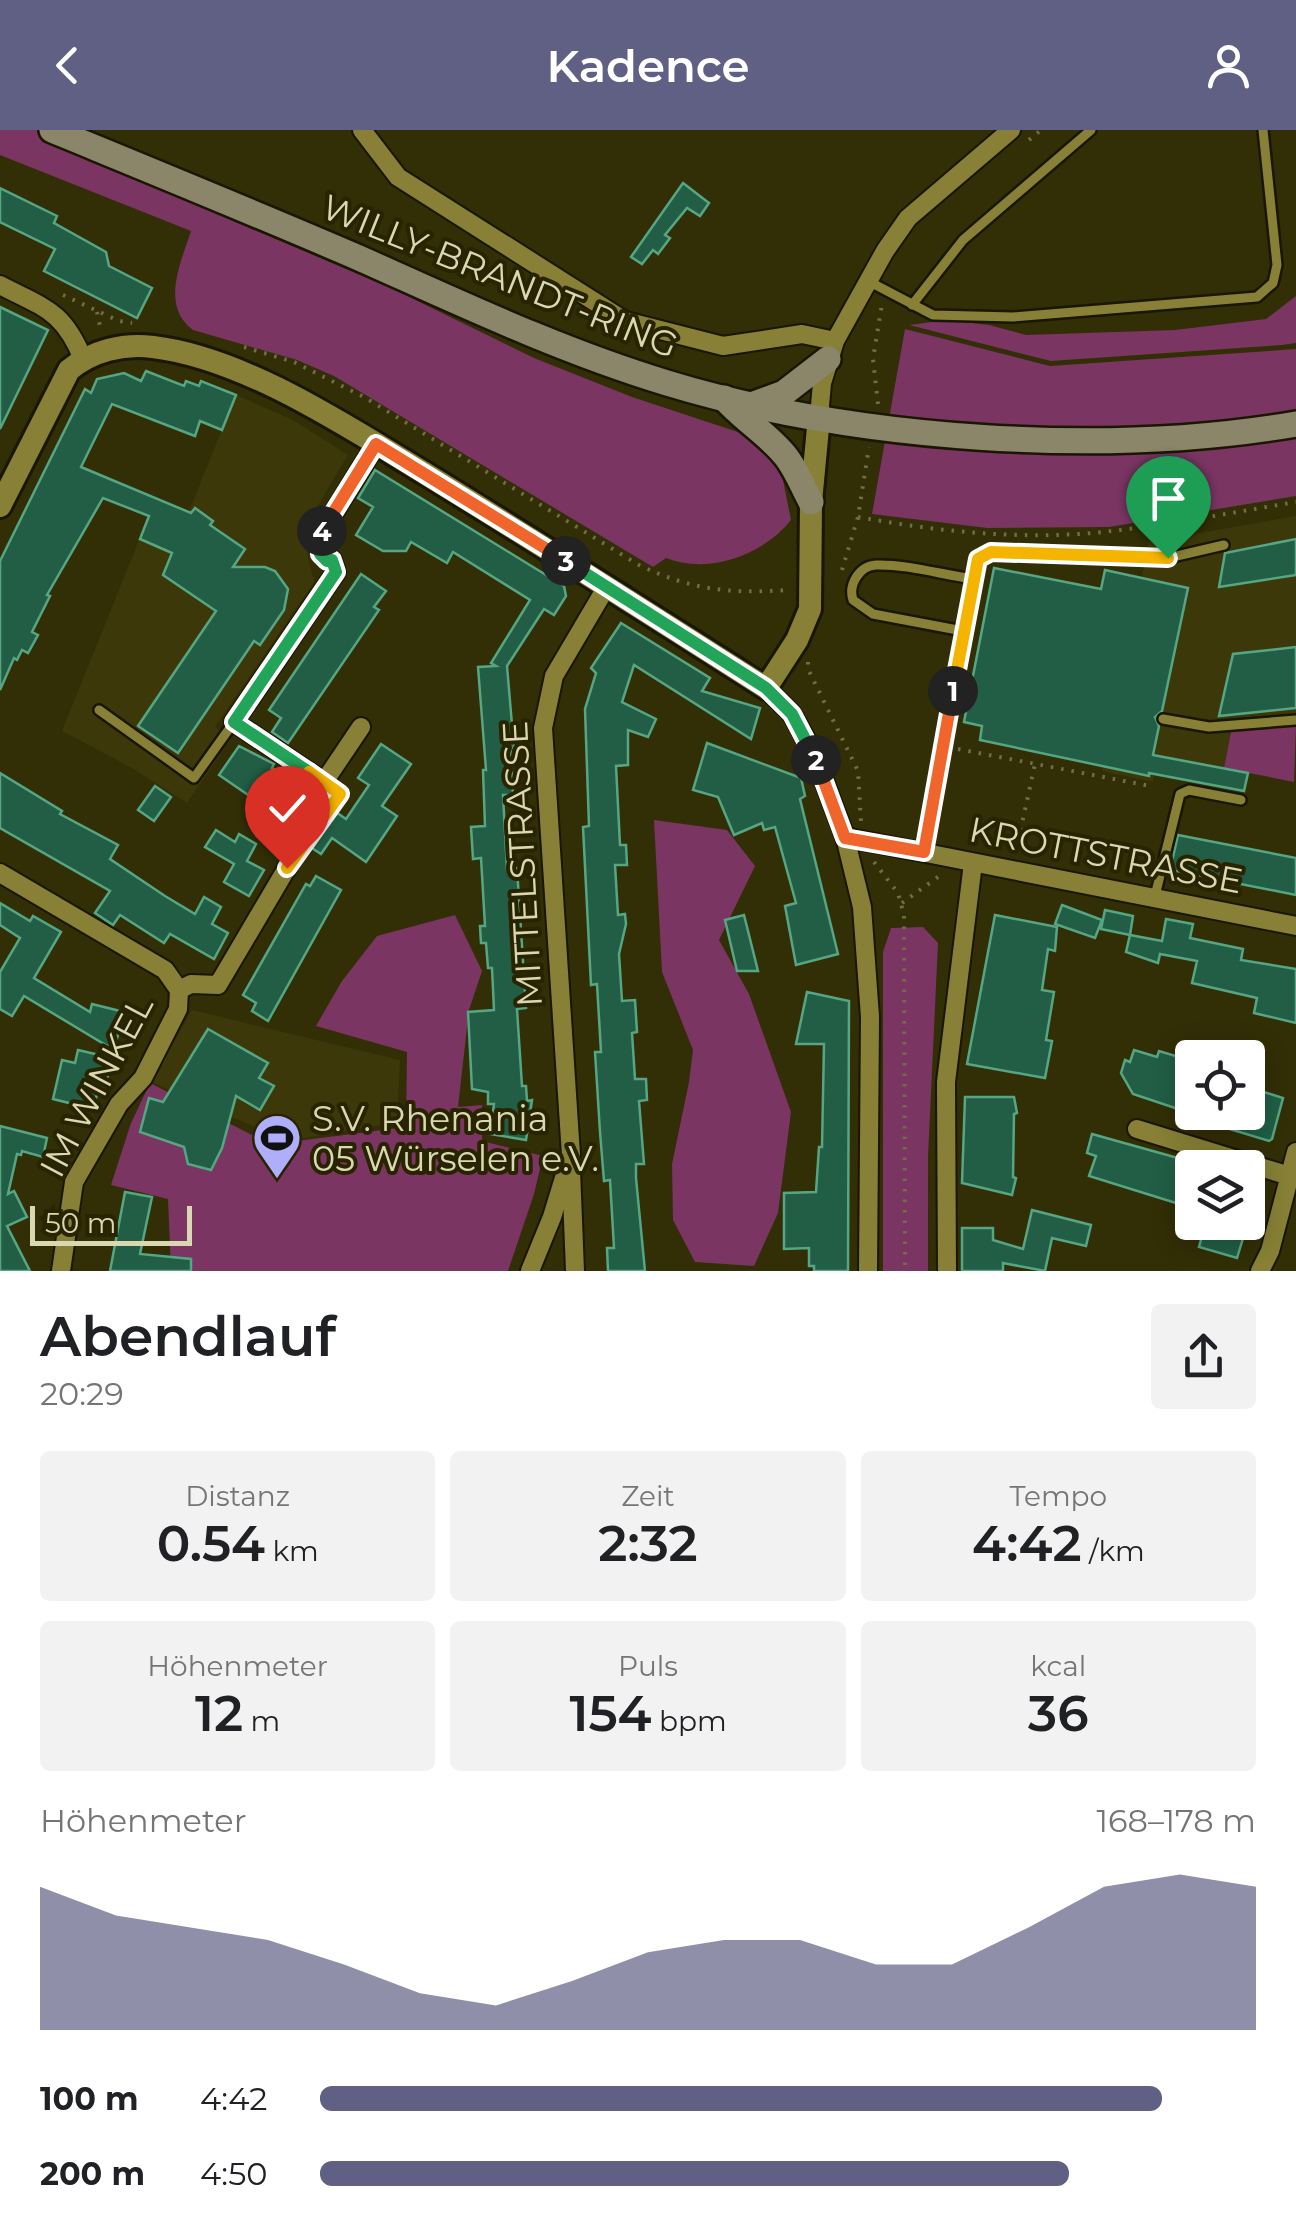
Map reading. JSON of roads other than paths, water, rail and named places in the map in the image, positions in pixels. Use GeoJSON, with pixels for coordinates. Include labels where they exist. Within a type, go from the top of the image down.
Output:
{"type":"FeatureCollection","features":[{"type":"Feature","properties":{"kind":"main road","name":"WILLY-BRANDT-RING"},"geometry":{"type":"LineString","coordinates":[[52,130],[599,361],[724,398],[897,428],[1048,441],[1175,438],[1296,424]]}},
{"type":"Feature","properties":{"kind":"main road"},"geometry":{"type":"LineString","coordinates":[[754,404],[784,393],[831,350]]}},
{"type":"Feature","properties":{"kind":"main road"},"geometry":{"type":"LineString","coordinates":[[724,398],[786,456],[811,502]]}},
{"type":"Feature","properties":{"kind":"street"},"geometry":{"type":"LineString","coordinates":[[362,130],[398,177],[625,322],[723,346],[802,334],[831,350]]}},
{"type":"Feature","properties":{"kind":"street"},"geometry":{"type":"LineString","coordinates":[[766,688],[798,640],[810,609],[811,502],[818,417],[831,350],[908,218],[1011,130]]}},
{"type":"Feature","properties":{"kind":"street"},"geometry":{"type":"LineString","coordinates":[[0,285],[59,316],[73,334],[76,365],[0,506]]}},
{"type":"Feature","properties":{"kind":"street"},"geometry":{"type":"LineString","coordinates":[[76,365],[105,350],[156,347],[230,367],[279,390],[376,444],[766,688],[801,728],[845,838],[862,907],[868,969],[868,1271]]}},
{"type":"Feature","properties":{"kind":"street"},"geometry":{"type":"LineString","coordinates":[[340,794],[234,722],[336,572],[318,537],[376,444]]}},
{"type":"Feature","properties":{"kind":"street","name":"MITTELSTRASSE"},"geometry":{"type":"LineString","coordinates":[[575,1271],[543,728],[554,676],[606,586]]}},
{"type":"Feature","properties":{"kind":"street"},"geometry":{"type":"LineString","coordinates":[[324,782],[361,728]]}},
{"type":"Feature","properties":{"kind":"street","name":"KROTTSTRASSE"},"geometry":{"type":"LineString","coordinates":[[845,838],[1296,926]]}},
{"type":"Feature","properties":{"kind":"street"},"geometry":{"type":"LineString","coordinates":[[948,1271],[946,1082],[973,863]]}},
{"type":"Feature","properties":{"kind":"street","name":"IM WINKEL"},"geometry":{"type":"LineString","coordinates":[[179,990],[191,984],[218,985],[287,868]]}},
{"type":"Feature","properties":{"kind":"street","name":"IM WINKEL"},"geometry":{"type":"LineString","coordinates":[[0,872],[165,970],[179,990],[178,1009],[143,1078],[120,1104],[74,1182],[61,1271]]}},
{"type":"Feature","properties":{"kind":"street"},"geometry":{"type":"LineString","coordinates":[[1136,1129],[1294,1178]]}},
{"type":"Feature","properties":{"kind":"street"},"geometry":{"type":"LineString","coordinates":[[1260,1271],[1294,1178],[1296,1152]]}},
{"type":"Feature","properties":{"kind":"street","name":"MITTELSTRASSE"},"geometry":{"type":"LineString","coordinates":[[530,1271],[571,1155]]}},
{"type":"Feature","properties":{"kind":"lane"},"geometry":{"type":"LineString","coordinates":[[912,306],[963,240],[1092,130]]}},
{"type":"Feature","properties":{"kind":"lane"},"geometry":{"type":"LineString","coordinates":[[868,281],[933,315],[1012,317],[1257,297],[1273,283],[1277,265],[1263,130]]}},
{"type":"Feature","properties":{"kind":"lane"},"geometry":{"type":"LineString","coordinates":[[924,852],[978,559],[991,552],[1168,558],[1224,545]]}},
{"type":"Feature","properties":{"kind":"lane"},"geometry":{"type":"LineString","coordinates":[[963,631],[865,612],[852,600],[850,591],[861,572],[877,565],[974,579]]}},
{"type":"Feature","properties":{"kind":"lane"},"geometry":{"type":"LineString","coordinates":[[99,710],[194,778],[234,722]]}},
{"type":"Feature","properties":{"kind":"lane"},"geometry":{"type":"LineString","coordinates":[[1164,719],[1209,727],[1296,720]]}},
{"type":"Feature","properties":{"kind":"lane"},"geometry":{"type":"LineString","coordinates":[[1156,896],[1180,794],[1190,790],[1240,800]]}},
{"type":"Feature","properties":{"kind":"place","name":"S.V. Rhenania 05 Würselen e.V."},"geometry":{"type":"Point","coordinates":[277,1180]}}]}
